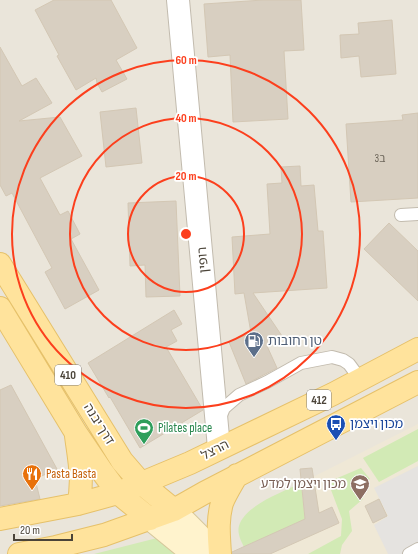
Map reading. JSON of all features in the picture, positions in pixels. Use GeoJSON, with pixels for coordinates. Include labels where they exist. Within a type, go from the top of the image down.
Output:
{"type":"FeatureCollection","features":[{"type":"Feature","properties":{"kind":"main road","name":"דרך יבנה"},"geometry":{"type":"LineString","coordinates":[[0,264],[122,461],[141,483],[174,510]]}},
{"type":"Feature","properties":{"kind":"main road","name":"דרך יבנה"},"geometry":{"type":"LineString","coordinates":[[0,308],[76,433],[118,493],[150,519]]}},
{"type":"Feature","properties":{"kind":"main road","name":"הרצל"},"geometry":{"type":"LineString","coordinates":[[0,519],[78,504],[118,493],[190,463],[333,394],[418,349]]}},
{"type":"Feature","properties":{"kind":"main road","name":"412"},"geometry":{"type":"LineString","coordinates":[[19,554],[63,546],[104,535],[174,510],[237,475],[418,382]]}},
{"type":"Feature","properties":{"kind":"main road"},"geometry":{"type":"LineString","coordinates":[[76,433],[81,480],[78,504]]}},
{"type":"Feature","properties":{"kind":"main road"},"geometry":{"type":"LineString","coordinates":[[220,554],[218,529],[219,515],[226,494],[237,475]]}},
{"type":"Feature","properties":{"kind":"street"},"geometry":{"type":"LineString","coordinates":[[162,0],[181,34]]}},
{"type":"Feature","properties":{"kind":"street","name":"רופין"},"geometry":{"type":"LineString","coordinates":[[178,0],[220,448]]}},
{"type":"Feature","properties":{"kind":"street"},"geometry":{"type":"LineString","coordinates":[[174,510],[199,535],[212,554]]}},
{"type":"Feature","properties":{"kind":"street"},"geometry":{"type":"LineString","coordinates":[[150,519],[193,554]]}},
{"type":"Feature","properties":{"kind":"lane"},"geometry":{"type":"LineString","coordinates":[[401,215],[418,214]]}},
{"type":"Feature","properties":{"kind":"lane"},"geometry":{"type":"LineString","coordinates":[[218,423],[224,408],[238,395],[267,382],[301,363],[332,357],[350,364],[360,379]]}},
{"type":"Feature","properties":{"kind":"lane"},"geometry":{"type":"LineString","coordinates":[[409,554],[418,549]]}},
{"type":"Feature","properties":{"kind":"shaded area"},"geometry":{"type":"Polygon","coordinates":[[[0,0],[418,0],[418,554],[0,554],[0,0]]]}},
{"type":"Feature","properties":{"kind":"shaded area","name":"מכון ויצמן למדע"},"geometry":{"type":"Polygon","coordinates":[[[418,424],[418,554],[221,554],[244,547],[305,520],[301,483],[418,424]]]}},
{"type":"Feature","properties":{"kind":"shaded area"},"geometry":{"type":"Polygon","coordinates":[[[418,466],[418,554],[388,554],[374,525],[388,516],[374,488],[418,466]]]}},
{"type":"Feature","properties":{"kind":"green space"},"geometry":{"type":"Polygon","coordinates":[[[418,429],[418,461],[379,482],[363,458],[418,429]]]}},
{"type":"Feature","properties":{"kind":"green space"},"geometry":{"type":"Polygon","coordinates":[[[361,468],[370,479],[360,484],[363,499],[349,511],[352,531],[342,545],[340,554],[308,554],[341,536],[342,519],[328,482],[361,468]]]}},
{"type":"Feature","properties":{"kind":"green space"},"geometry":{"type":"Polygon","coordinates":[[[301,483],[305,519],[244,547],[239,531],[239,526],[243,518],[266,500],[301,483]]]}},
{"type":"Feature","properties":{"kind":"green space"},"geometry":{"type":"Polygon","coordinates":[[[165,536],[178,554],[94,554],[165,536]]]}},
{"type":"Feature","properties":{"kind":"building"},"geometry":{"type":"Polygon","coordinates":[[[54,0],[111,0],[137,48],[116,60],[127,79],[102,92],[96,78],[76,90],[57,56],[59,55],[35,10],[54,0]]]}},
{"type":"Feature","properties":{"kind":"building"},"geometry":{"type":"Polygon","coordinates":[[[263,0],[301,0],[304,50],[284,51],[288,119],[233,122],[230,55],[208,57],[204,4],[263,0]]]}},
{"type":"Feature","properties":{"kind":"building"},"geometry":{"type":"Polygon","coordinates":[[[392,20],[396,74],[361,77],[359,56],[341,58],[340,35],[359,34],[358,23],[392,20]]]}},
{"type":"Feature","properties":{"kind":"building"},"geometry":{"type":"Polygon","coordinates":[[[0,47],[22,86],[36,78],[52,103],[19,121],[60,117],[82,156],[40,178],[60,215],[68,211],[80,234],[71,239],[99,290],[65,309],[45,272],[52,268],[12,193],[6,196],[0,185],[0,47]]]}},
{"type":"Feature","properties":{"kind":"building"},"geometry":{"type":"Polygon","coordinates":[[[136,108],[142,163],[106,167],[100,112],[136,108]]]}},
{"type":"Feature","properties":{"kind":"building"},"geometry":{"type":"Polygon","coordinates":[[[418,113],[418,198],[351,202],[346,124],[403,120],[402,115],[418,113]]]}},
{"type":"Feature","properties":{"kind":"building"},"geometry":{"type":"Polygon","coordinates":[[[300,166],[301,186],[314,185],[318,231],[323,231],[327,288],[253,293],[282,336],[267,346],[277,368],[246,384],[229,342],[251,333],[244,293],[235,294],[232,237],[270,234],[267,184],[282,183],[281,167],[300,166]]]}},
{"type":"Feature","properties":{"kind":"building"},"geometry":{"type":"Polygon","coordinates":[[[176,201],[180,296],[146,297],[145,265],[130,266],[128,203],[176,201]]]}},
{"type":"Feature","properties":{"kind":"building"},"geometry":{"type":"Polygon","coordinates":[[[389,223],[418,251],[418,301],[364,249],[389,223]]]}},
{"type":"Feature","properties":{"kind":"building"},"geometry":{"type":"Polygon","coordinates":[[[174,310],[182,324],[171,330],[177,341],[166,347],[203,410],[140,448],[88,363],[174,310]]]}},
{"type":"Feature","properties":{"kind":"building"},"geometry":{"type":"Polygon","coordinates":[[[11,385],[57,469],[35,479],[40,499],[0,506],[0,390],[11,385]]]}},
{"type":"Feature","properties":{"kind":"building"},"geometry":{"type":"Polygon","coordinates":[[[312,468],[319,513],[332,507],[339,523],[270,554],[232,554],[232,552],[305,519],[300,469],[312,468]]]}},
{"type":"Feature","properties":{"kind":"building"},"geometry":{"type":"Polygon","coordinates":[[[379,499],[387,516],[373,523],[365,506],[379,499]]]}},
{"type":"Feature","properties":{"kind":"place","name":"טן רחובות"},"geometry":{"type":"Point","coordinates":[254,358]}},
{"type":"Feature","properties":{"kind":"place","name":"מכון ויצמן"},"geometry":{"type":"Point","coordinates":[336,441]}},
{"type":"Feature","properties":{"kind":"place","name":"Pilates place"},"geometry":{"type":"Point","coordinates":[144,445]}},
{"type":"Feature","properties":{"kind":"place","name":"Pasta Basta"},"geometry":{"type":"Point","coordinates":[32,491]}},
{"type":"Feature","properties":{"kind":"place","name":"מכון ויצמן למדע"},"geometry":{"type":"Point","coordinates":[360,501]}}]}
